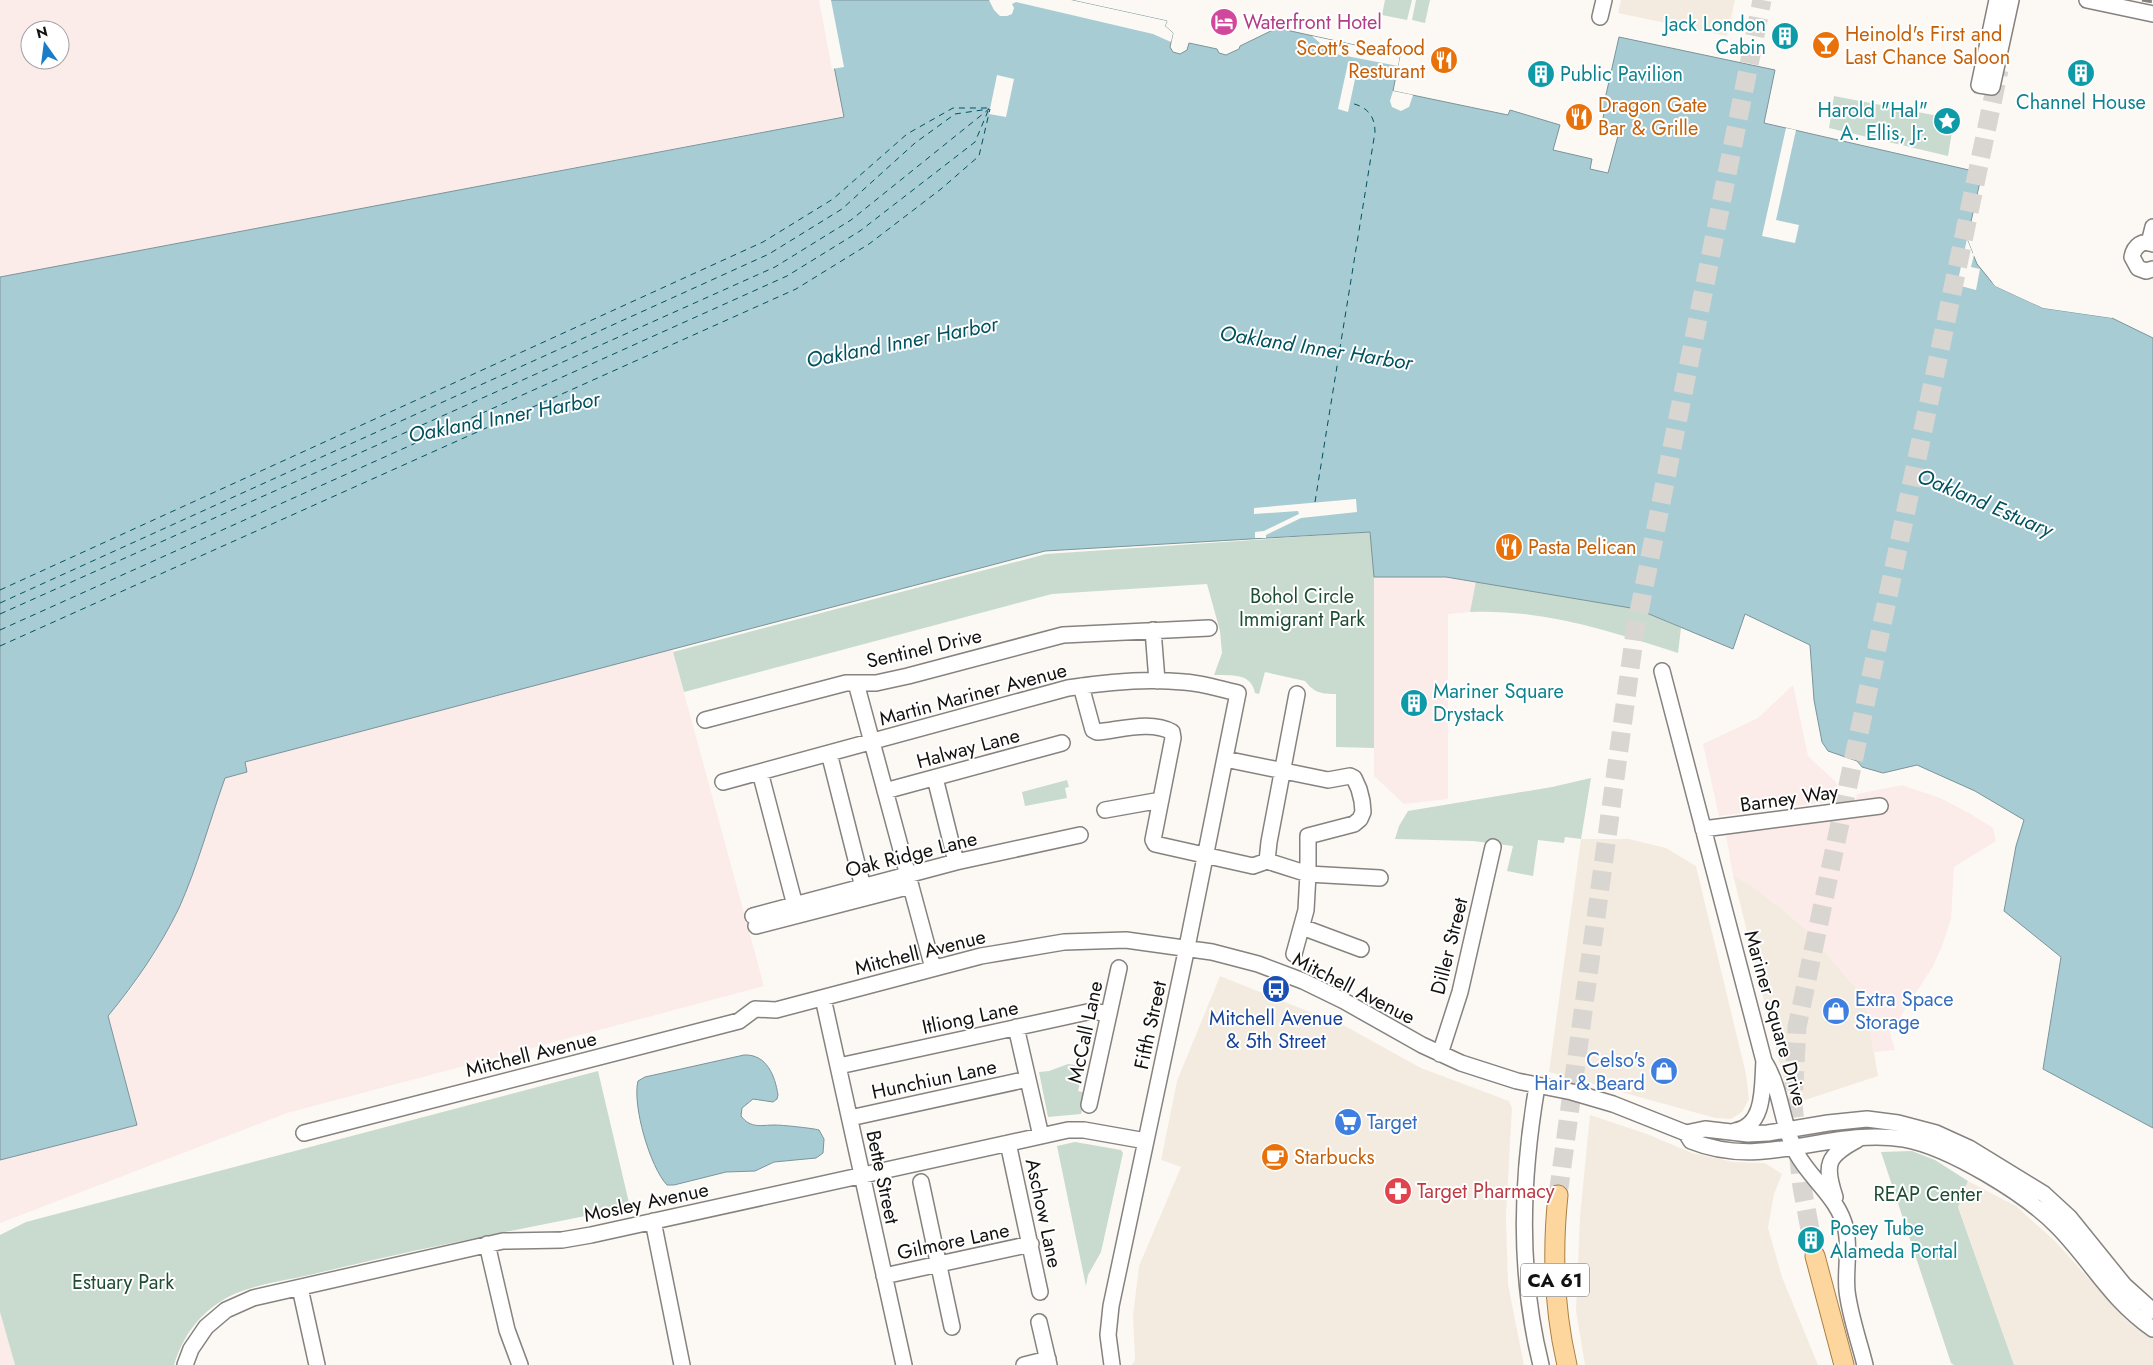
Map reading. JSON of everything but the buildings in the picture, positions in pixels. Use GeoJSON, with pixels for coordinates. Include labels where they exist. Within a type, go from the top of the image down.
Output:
{"type":"FeatureCollection","features":[{"type":"Feature","properties":{"kind":"main road","name":"CA 61"},"geometry":{"type":"LineString","coordinates":[[1558,1195],[1555,1280],[1560,1329],[1567,1365]]}},
{"type":"Feature","properties":{"kind":"main road"},"geometry":{"type":"LineString","coordinates":[[1815,1256],[1844,1365]]}},
{"type":"Feature","properties":{"kind":"street"},"geometry":{"type":"LineString","coordinates":[[1600,17],[1604,0]]}},
{"type":"Feature","properties":{"kind":"street"},"geometry":{"type":"LineString","coordinates":[[1997,0],[1979,85],[1992,87],[2011,0]]}},
{"type":"Feature","properties":{"kind":"street"},"geometry":{"type":"LineString","coordinates":[[2087,0],[2153,14]]}},
{"type":"Feature","properties":{"kind":"street"},"geometry":{"type":"LineString","coordinates":[[2153,227],[2151,243],[2136,247],[2132,256],[2138,268],[2146,271],[2153,269]]}},
{"type":"Feature","properties":{"kind":"street","name":"Sentinel Drive"},"geometry":{"type":"LineString","coordinates":[[705,720],[856,683],[886,682],[1063,635],[1208,628]]}},
{"type":"Feature","properties":{"kind":"street"},"geometry":{"type":"LineString","coordinates":[[1153,630],[1157,681]]}},
{"type":"Feature","properties":{"kind":"street","name":"Mariner Square Drive"},"geometry":{"type":"LineString","coordinates":[[1662,671],[1764,1061],[1772,1074],[1786,1130],[1807,1168],[1837,1206],[1846,1232],[1848,1299],[1865,1365]]}},
{"type":"Feature","properties":{"kind":"street","name":"Martin Mariner Avenue"},"geometry":{"type":"LineString","coordinates":[[723,782],[1080,686],[1157,681],[1186,682],[1238,693]]}},
{"type":"Feature","properties":{"kind":"street"},"geometry":{"type":"LineString","coordinates":[[856,683],[932,968]]}},
{"type":"Feature","properties":{"kind":"street"},"geometry":{"type":"LineString","coordinates":[[1080,686],[1093,730],[1097,732],[1161,727],[1172,732],[1173,738],[1153,840],[1155,844],[1252,866],[1267,861],[1308,874],[1380,878]]}},
{"type":"Feature","properties":{"kind":"street","name":"Fifth Street"},"geometry":{"type":"LineString","coordinates":[[1112,1365],[1108,1335],[1111,1306],[1187,947],[1238,693]]}},
{"type":"Feature","properties":{"kind":"street"},"geometry":{"type":"LineString","coordinates":[[1267,861],[1282,771],[1298,694]]}},
{"type":"Feature","properties":{"kind":"street","name":"Halway Lane"},"geometry":{"type":"LineString","coordinates":[[885,791],[1062,743]]}},
{"type":"Feature","properties":{"kind":"street"},"geometry":{"type":"LineString","coordinates":[[828,753],[864,892]]}},
{"type":"Feature","properties":{"kind":"street"},"geometry":{"type":"LineString","coordinates":[[1224,759],[1328,780],[1348,775],[1354,778],[1359,789],[1363,812],[1360,819],[1354,824],[1308,836],[1306,910],[1294,954]]}},
{"type":"Feature","properties":{"kind":"street"},"geometry":{"type":"LineString","coordinates":[[760,772],[796,910]]}},
{"type":"Feature","properties":{"kind":"street"},"geometry":{"type":"LineString","coordinates":[[935,778],[956,862]]}},
{"type":"Feature","properties":{"kind":"street"},"geometry":{"type":"LineString","coordinates":[[1105,810],[1161,800]]}},
{"type":"Feature","properties":{"kind":"street","name":"Barney Way"},"geometry":{"type":"LineString","coordinates":[[1703,829],[1880,806]]}},
{"type":"Feature","properties":{"kind":"street","name":"Oak Ridge Lane"},"geometry":{"type":"LineString","coordinates":[[755,921],[909,881],[956,862],[1080,835]]}},
{"type":"Feature","properties":{"kind":"street","name":"Diller Street"},"geometry":{"type":"LineString","coordinates":[[1440,1054],[1460,992],[1493,847]]}},
{"type":"Feature","properties":{"kind":"street"},"geometry":{"type":"LineString","coordinates":[[1302,927],[1361,949]]}},
{"type":"Feature","properties":{"kind":"street","name":"Mitchell Avenue"},"geometry":{"type":"LineString","coordinates":[[304,1133],[739,1021],[755,1009],[776,1010],[932,968],[1007,951],[1064,942],[1126,940],[1187,947],[1250,962],[1303,981],[1440,1054],[1490,1073],[1614,1104],[1686,1133],[1691,1141],[1732,1152],[1760,1153],[1830,1140],[1862,1137],[1904,1139],[1932,1147],[1962,1161],[2021,1197],[2058,1227],[2114,1296],[2153,1329]]}},
{"type":"Feature","properties":{"kind":"street","name":"McCall Lane"},"geometry":{"type":"LineString","coordinates":[[1089,1105],[1119,968]]}},
{"type":"Feature","properties":{"kind":"street","name":"Bette Street"},"geometry":{"type":"LineString","coordinates":[[823,998],[904,1365]]}},
{"type":"Feature","properties":{"kind":"street","name":"Itliong Lane"},"geometry":{"type":"LineString","coordinates":[[839,1066],[1092,1011],[1109,1014]]}},
{"type":"Feature","properties":{"kind":"street"},"geometry":{"type":"LineString","coordinates":[[1016,1027],[1041,1136]]}},
{"type":"Feature","properties":{"kind":"street"},"geometry":{"type":"LineString","coordinates":[[1726,1132],[1740,1130],[1749,1126],[1755,1119],[1761,1102],[1764,1061]]}},
{"type":"Feature","properties":{"kind":"street","name":"Hunchiun Lane"},"geometry":{"type":"LineString","coordinates":[[850,1118],[1028,1080]]}},
{"type":"Feature","properties":{"kind":"street"},"geometry":{"type":"LineString","coordinates":[[1538,1086],[1527,1155],[1524,1223],[1528,1291],[1541,1365]]}},
{"type":"Feature","properties":{"kind":"street"},"geometry":{"type":"LineString","coordinates":[[1686,1133],[1705,1129],[1748,1134],[1846,1120],[1880,1120],[1918,1127],[1953,1140],[2023,1181],[2056,1205],[2080,1230],[2124,1285],[2153,1311]]}},
{"type":"Feature","properties":{"kind":"street","name":"Mosley Avenue"},"geometry":{"type":"LineString","coordinates":[[185,1365],[197,1338],[206,1327],[226,1310],[254,1298],[487,1244],[520,1240],[570,1239],[1068,1130],[1084,1130],[1146,1141]]}},
{"type":"Feature","properties":{"kind":"street"},"geometry":{"type":"LineString","coordinates":[[1837,1206],[1829,1174],[1832,1158],[1843,1146],[1862,1137]]}},
{"type":"Feature","properties":{"kind":"street","name":"Aschow Lane"},"geometry":{"type":"LineString","coordinates":[[1008,1144],[1040,1292]]}},
{"type":"Feature","properties":{"kind":"street"},"geometry":{"type":"LineString","coordinates":[[921,1182],[952,1327]]}},
{"type":"Feature","properties":{"kind":"street"},"geometry":{"type":"LineString","coordinates":[[653,1221],[682,1365]]}},
{"type":"Feature","properties":{"kind":"street"},"geometry":{"type":"LineString","coordinates":[[487,1244],[507,1330],[520,1365]]}},
{"type":"Feature","properties":{"kind":"street","name":"Gilmore Lane"},"geometry":{"type":"LineString","coordinates":[[884,1276],[1031,1244]]}},
{"type":"Feature","properties":{"kind":"street"},"geometry":{"type":"LineString","coordinates":[[300,1288],[317,1365]]}},
{"type":"Feature","properties":{"kind":"street"},"geometry":{"type":"LineString","coordinates":[[1024,1365],[1048,1362],[1039,1322]]}},
{"type":"Feature","properties":{"kind":"shaded area"},"geometry":{"type":"Polygon","coordinates":[[[0,0],[821,0],[844,116],[0,277],[0,0]]]}},
{"type":"Feature","properties":{"kind":"shaded area"},"geometry":{"type":"Polygon","coordinates":[[[1621,0],[1735,0],[1727,36],[1618,13],[1621,0]]]}},
{"type":"Feature","properties":{"kind":"shaded area"},"geometry":{"type":"Polygon","coordinates":[[[1374,577],[1446,577],[1476,581],[1470,612],[1448,614],[1448,799],[1404,804],[1374,776],[1374,577]]]}},
{"type":"Feature","properties":{"kind":"shaded area"},"geometry":{"type":"Polygon","coordinates":[[[672,649],[764,986],[287,1113],[0,1223],[0,1160],[137,1125],[108,1016],[131,989],[155,953],[179,906],[225,778],[247,772],[245,762],[672,649]]]}},
{"type":"Feature","properties":{"kind":"shaded area"},"geometry":{"type":"Polygon","coordinates":[[[1793,685],[1808,756],[1836,782],[1841,800],[1719,816],[1703,744],[1758,718],[1793,685]]]}},
{"type":"Feature","properties":{"kind":"shaded area"},"geometry":{"type":"Polygon","coordinates":[[[1902,785],[1940,798],[1969,813],[1993,828],[1996,841],[1954,867],[1951,919],[1942,946],[1933,966],[1890,1033],[1895,1050],[1874,1052],[1864,994],[1856,988],[1803,927],[1757,889],[1733,875],[1725,831],[1853,815],[1857,794],[1902,785]]]}},
{"type":"Feature","properties":{"kind":"shaded area"},"geometry":{"type":"Polygon","coordinates":[[[1581,839],[1629,839],[1666,848],[1696,866],[1746,1074],[1749,1099],[1742,1112],[1731,1119],[1715,1118],[1549,1072],[1581,839]]]}},
{"type":"Feature","properties":{"kind":"shaded area"},"geometry":{"type":"Polygon","coordinates":[[[1733,875],[1757,889],[1803,927],[1856,988],[1864,994],[1878,1076],[1790,1105],[1733,875]]]}},
{"type":"Feature","properties":{"kind":"shaded area"},"geometry":{"type":"Polygon","coordinates":[[[1220,976],[1345,1026],[1421,1068],[1509,1101],[1512,1108],[1506,1217],[1508,1284],[1524,1365],[1132,1365],[1135,1360],[1133,1316],[1139,1266],[1181,1167],[1161,1160],[1177,1081],[1220,976]]]}},
{"type":"Feature","properties":{"kind":"shaded area"},"geometry":{"type":"Polygon","coordinates":[[[1590,1115],[1647,1134],[1692,1153],[1734,1162],[1765,1163],[1782,1174],[1774,1194],[1768,1228],[1782,1277],[1818,1365],[1585,1365],[1576,1311],[1580,1216],[1590,1115]]]}},
{"type":"Feature","properties":{"kind":"shaded area"},"geometry":{"type":"Polygon","coordinates":[[[1968,1181],[2016,1206],[2056,1242],[2127,1321],[2153,1337],[2153,1365],[2014,1365],[1958,1206],[1968,1181]]]}},
{"type":"Feature","properties":{"kind":"shaded area"},"geometry":{"type":"Polygon","coordinates":[[[0,1312],[15,1365],[0,1365],[0,1312]]]}},
{"type":"Feature","properties":{"kind":"green space"},"geometry":{"type":"Polygon","coordinates":[[[1385,0],[1412,0],[1407,20],[1382,15],[1385,0]]]}},
{"type":"Feature","properties":{"kind":"green space"},"geometry":{"type":"Polygon","coordinates":[[[1416,0],[1430,0],[1425,23],[1412,20],[1416,0]]]}},
{"type":"Feature","properties":{"kind":"green space"},"geometry":{"type":"Polygon","coordinates":[[[1834,96],[1954,119],[1948,156],[1829,128],[1834,96]]]}},
{"type":"Feature","properties":{"kind":"green space","name":"Bohol Circle Immigrant Park"},"geometry":{"type":"Polygon","coordinates":[[[1370,532],[1374,568],[1374,748],[1336,747],[1336,694],[1319,692],[1305,681],[1265,672],[1259,694],[1255,693],[1253,686],[1245,678],[1214,675],[1222,653],[1220,631],[1207,584],[1052,594],[684,692],[673,652],[1046,554],[1370,532]]]}},
{"type":"Feature","properties":{"kind":"green space"},"geometry":{"type":"Polygon","coordinates":[[[1476,581],[1637,609],[1681,628],[1678,653],[1576,623],[1524,614],[1470,612],[1476,581]]]}},
{"type":"Feature","properties":{"kind":"green space"},"geometry":{"type":"Polygon","coordinates":[[[1591,778],[1581,839],[1565,837],[1564,843],[1538,840],[1533,876],[1507,871],[1513,846],[1473,841],[1395,839],[1399,826],[1408,811],[1552,787],[1591,778]]]}},
{"type":"Feature","properties":{"kind":"green space"},"geometry":{"type":"Polygon","coordinates":[[[1067,780],[1069,787],[1065,788],[1067,798],[1025,806],[1022,792],[1067,780]]]}},
{"type":"Feature","properties":{"kind":"green space"},"geometry":{"type":"Polygon","coordinates":[[[1068,1064],[1084,1066],[1078,1091],[1086,1093],[1081,1114],[1048,1117],[1039,1072],[1049,1071],[1068,1064]]]}},
{"type":"Feature","properties":{"kind":"green space","name":"Estuary Park"},"geometry":{"type":"Polygon","coordinates":[[[598,1071],[630,1207],[435,1247],[244,1290],[223,1300],[198,1320],[182,1345],[174,1365],[15,1365],[0,1312],[0,1235],[26,1222],[598,1071]]]}},
{"type":"Feature","properties":{"kind":"green space"},"geometry":{"type":"Polygon","coordinates":[[[1075,1142],[1121,1150],[1123,1153],[1101,1252],[1088,1275],[1086,1286],[1057,1146],[1075,1142]]]}},
{"type":"Feature","properties":{"kind":"green space","name":"REAP Center"},"geometry":{"type":"Polygon","coordinates":[[[1912,1151],[1935,1160],[1968,1181],[1958,1207],[2014,1365],[1954,1365],[1951,1363],[1881,1152],[1912,1151]]]}},
{"type":"Feature","properties":{"kind":"water"},"geometry":{"type":"Polygon","coordinates":[[[821,0],[1071,0],[1167,21],[1165,26],[1173,33],[1170,47],[1173,52],[1180,54],[1187,50],[1189,43],[1217,49],[1219,53],[1226,55],[1277,28],[1400,55],[1393,91],[1508,115],[1510,110],[1560,125],[1553,150],[1592,159],[1590,169],[1608,173],[1619,132],[1601,128],[1605,108],[1601,107],[1603,99],[1605,99],[1619,37],[1775,70],[1764,123],[1982,173],[1967,239],[1977,264],[1995,286],[2043,308],[2112,318],[2153,338],[2153,1128],[2043,1069],[2061,957],[2004,911],[2016,846],[2024,820],[1975,791],[1917,765],[1883,773],[1862,767],[1857,761],[1828,751],[1822,742],[1814,700],[1810,645],[1745,614],[1733,649],[1637,609],[1446,577],[1374,577],[1370,532],[1045,551],[245,762],[247,772],[225,778],[192,877],[164,937],[147,964],[108,1016],[137,1125],[0,1160],[0,277],[844,117],[821,0]]]}},
{"type":"Feature","properties":{"kind":"water"},"geometry":{"type":"Polygon","coordinates":[[[744,1055],[759,1058],[764,1062],[775,1081],[778,1095],[777,1099],[773,1102],[753,1099],[742,1108],[741,1116],[752,1125],[775,1125],[819,1130],[824,1139],[823,1153],[816,1158],[774,1162],[755,1171],[726,1172],[674,1185],[667,1185],[654,1165],[644,1135],[638,1105],[638,1081],[645,1077],[744,1055]]]}},
{"type":"Feature","properties":{"kind":"pier"},"geometry":{"type":"Polygon","coordinates":[[[819,0],[831,0],[844,67],[832,69],[819,0]]]}},
{"type":"Feature","properties":{"kind":"pier"},"geometry":{"type":"Polygon","coordinates":[[[989,0],[1071,0],[1167,21],[1165,26],[1173,33],[1171,42],[1153,34],[1016,2],[1012,4],[1014,8],[1012,14],[1000,16],[994,10],[989,0]]]}},
{"type":"Feature","properties":{"kind":"pier"},"geometry":{"type":"Polygon","coordinates":[[[1312,36],[1400,55],[1398,66],[1331,53],[1312,36]]]}},
{"type":"Feature","properties":{"kind":"pier"},"geometry":{"type":"Polygon","coordinates":[[[1348,63],[1358,65],[1348,112],[1338,109],[1348,63]]]}},
{"type":"Feature","properties":{"kind":"pier"},"geometry":{"type":"Polygon","coordinates":[[[997,75],[1014,79],[1006,117],[989,114],[997,75]]]}},
{"type":"Feature","properties":{"kind":"pier"},"geometry":{"type":"Polygon","coordinates":[[[1393,91],[1413,95],[1409,107],[1401,111],[1392,107],[1390,101],[1393,91]]]}},
{"type":"Feature","properties":{"kind":"pier"},"geometry":{"type":"Polygon","coordinates":[[[1786,128],[1796,130],[1776,220],[1799,225],[1795,243],[1762,236],[1786,128]]]}},
{"type":"Feature","properties":{"kind":"pier"},"geometry":{"type":"Polygon","coordinates":[[[1967,239],[1973,254],[1974,250],[1980,262],[1997,284],[2044,306],[2113,315],[2112,318],[2043,308],[1995,286],[1974,255],[1971,267],[1980,269],[1976,290],[1957,285],[1967,239]]]}},
{"type":"Feature","properties":{"kind":"pier"},"geometry":{"type":"Polygon","coordinates":[[[1356,499],[1357,512],[1301,518],[1266,535],[1266,538],[1255,538],[1255,532],[1264,531],[1299,514],[1298,511],[1254,514],[1254,508],[1356,499]]]}},
{"type":"Feature","properties":{"kind":"ferry route"},"geometry":{"type":"LineString","coordinates":[[1315,502],[1375,132],[1375,126],[1368,112],[1361,106],[1350,103]]}},
{"type":"Feature","properties":{"kind":"ferry route"},"geometry":{"type":"LineString","coordinates":[[0,590],[763,242],[833,199],[907,134],[953,108],[987,108]]}},
{"type":"Feature","properties":{"kind":"ferry route"},"geometry":{"type":"LineString","coordinates":[[0,603],[769,254],[842,209],[915,143],[955,114],[989,109]]}},
{"type":"Feature","properties":{"kind":"ferry route"},"geometry":{"type":"LineString","coordinates":[[0,614],[775,267],[851,220],[989,109]]}},
{"type":"Feature","properties":{"kind":"ferry route"},"geometry":{"type":"LineString","coordinates":[[0,646],[796,289],[869,244],[941,189],[979,156],[990,109]]}},
{"type":"Feature","properties":{"kind":"ferry route"},"geometry":{"type":"LineString","coordinates":[[0,630],[787,276],[860,231],[975,142],[988,111]]}},
{"type":"Feature","properties":{"kind":"tunnel"},"geometry":{"type":"LineString","coordinates":[[1558,1195],[1635,632],[1762,0]]}},
{"type":"Feature","properties":{"kind":"tunnel"},"geometry":{"type":"LineString","coordinates":[[1815,1256],[1802,1187],[1793,1105],[1797,1027],[1999,70]]}},
{"type":"Feature","properties":{"kind":"railway"},"geometry":{"type":"LineString","coordinates":[[2142,0],[2153,2]]}},
{"type":"Feature","properties":{"kind":"place","name":"Waterfront Hotel"},"geometry":{"type":"Point","coordinates":[1224,22]}},
{"type":"Feature","properties":{"kind":"place","name":"Jack London Cabin"},"geometry":{"type":"Point","coordinates":[1785,36]}},
{"type":"Feature","properties":{"kind":"place","name":"Heinold's First and Last Chance Saloon"},"geometry":{"type":"Point","coordinates":[1826,45]}},
{"type":"Feature","properties":{"kind":"place","name":"Scott's Seafood Resturant"},"geometry":{"type":"Point","coordinates":[1444,60]}},
{"type":"Feature","properties":{"kind":"place","name":"Channel House"},"geometry":{"type":"Point","coordinates":[2081,73]}},
{"type":"Feature","properties":{"kind":"place","name":"Public Pavilion"},"geometry":{"type":"Point","coordinates":[1541,74]}},
{"type":"Feature","properties":{"kind":"place","name":"Dragon Gate Bar & Grille"},"geometry":{"type":"Point","coordinates":[1579,117]}},
{"type":"Feature","properties":{"kind":"place","name":"Harold \"Hal\" A. Ellis, Jr."},"geometry":{"type":"Point","coordinates":[1947,121]}},
{"type":"Feature","properties":{"kind":"place","name":"Pasta Pelican"},"geometry":{"type":"Point","coordinates":[1509,547]}},
{"type":"Feature","properties":{"kind":"place","name":"Mariner Square Drystack"},"geometry":{"type":"Point","coordinates":[1414,703]}},
{"type":"Feature","properties":{"kind":"place","name":"Mitchell Avenue & 5th Street"},"geometry":{"type":"Point","coordinates":[1276,989]}},
{"type":"Feature","properties":{"kind":"place","name":"Extra Space Storage"},"geometry":{"type":"Point","coordinates":[1836,1011]}},
{"type":"Feature","properties":{"kind":"place","name":"Celso's Hair & Beard"},"geometry":{"type":"Point","coordinates":[1664,1071]}},
{"type":"Feature","properties":{"kind":"place","name":"Target"},"geometry":{"type":"Point","coordinates":[1348,1122]}},
{"type":"Feature","properties":{"kind":"place","name":"Starbucks"},"geometry":{"type":"Point","coordinates":[1275,1157]}},
{"type":"Feature","properties":{"kind":"place","name":"Target Pharmacy"},"geometry":{"type":"Point","coordinates":[1398,1191]}},
{"type":"Feature","properties":{"kind":"place","name":"Posey Tube Alameda Portal"},"geometry":{"type":"Point","coordinates":[1811,1240]}},
{"type":"Feature","properties":{"kind":"water label","name":"Oakland Inner Harbor"},"geometry":{"type":"Point","coordinates":[902,342]}},
{"type":"Feature","properties":{"kind":"water label","name":"Oakland Inner Harbor"},"geometry":{"type":"Point","coordinates":[1316,348]}},
{"type":"Feature","properties":{"kind":"water label","name":"Oakland Inner Harbor"},"geometry":{"type":"Point","coordinates":[504,417]}},
{"type":"Feature","properties":{"kind":"water label","name":"Oakland Estuary"},"geometry":{"type":"Point","coordinates":[1985,503]}}]}
